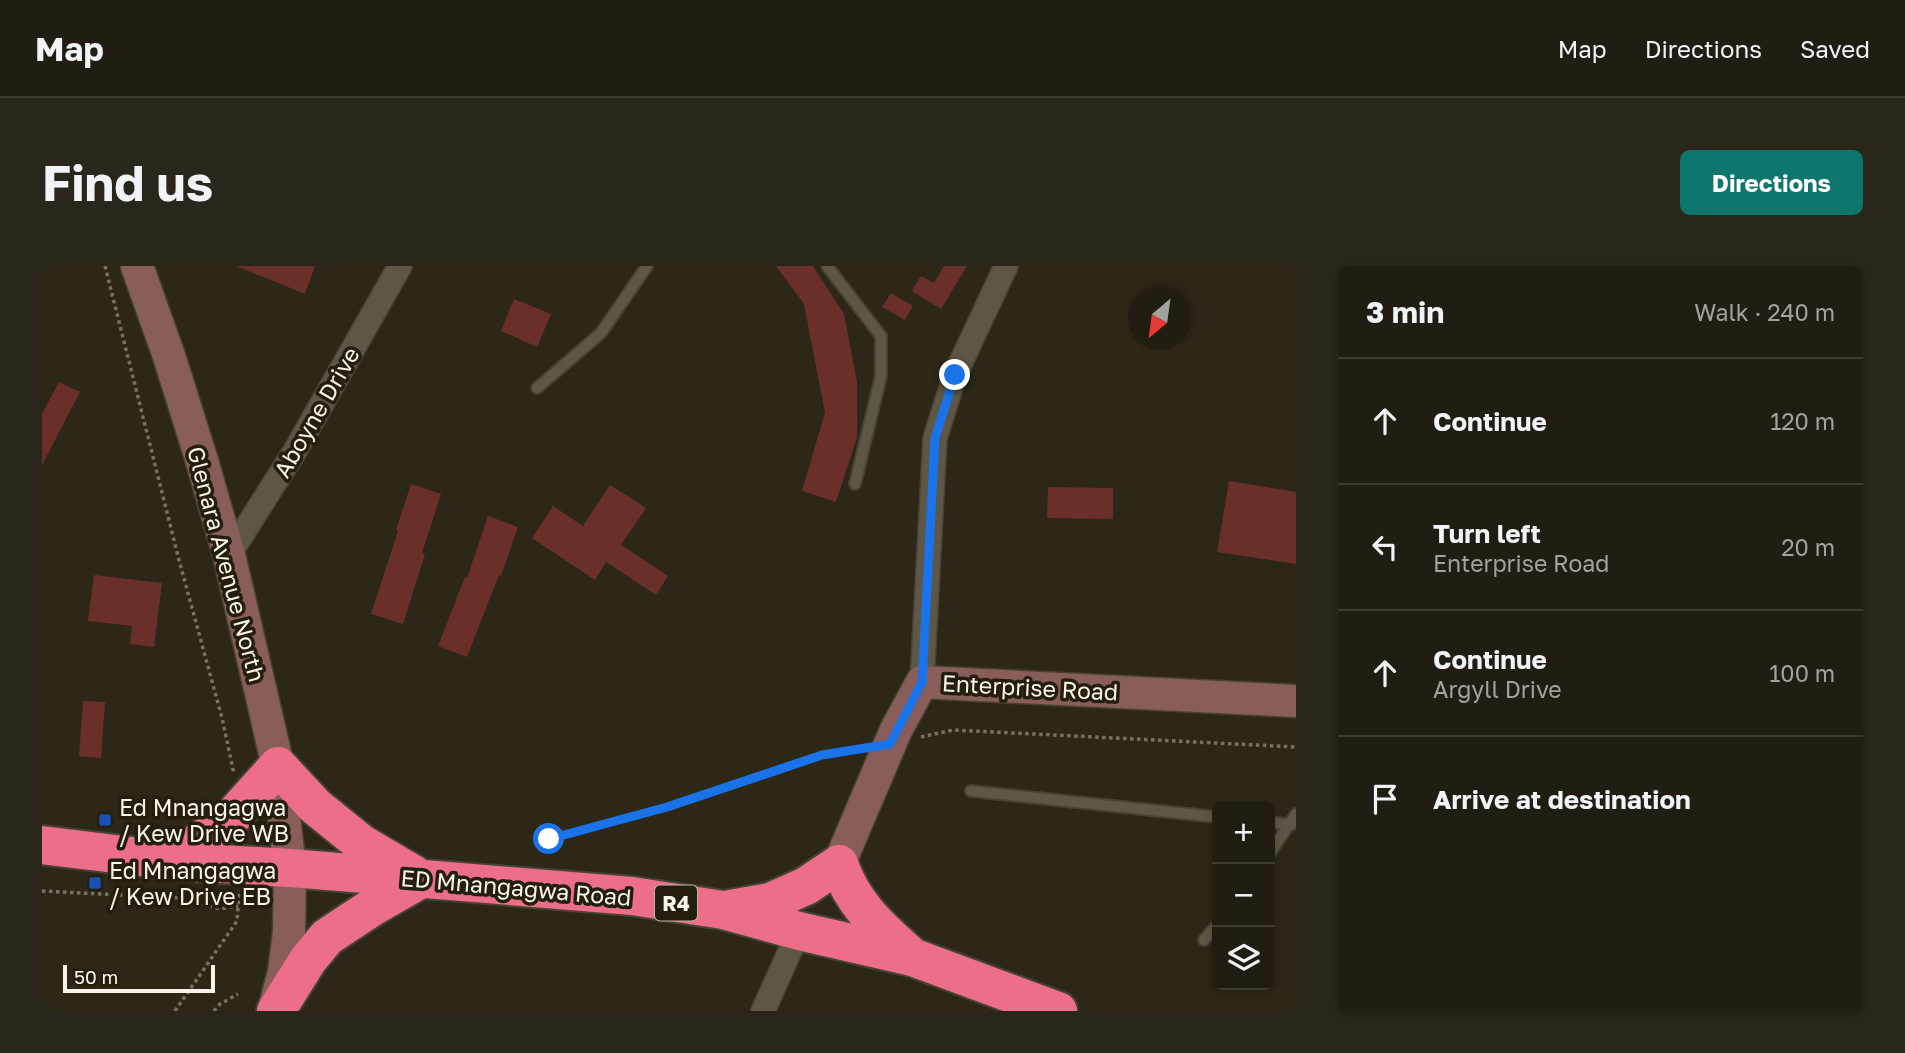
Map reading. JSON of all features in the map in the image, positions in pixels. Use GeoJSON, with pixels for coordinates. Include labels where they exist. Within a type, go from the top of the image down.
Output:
{"type":"FeatureCollection","features":[{"type":"Feature","properties":{"kind":"highway"},"geometry":{"type":"LineString","coordinates":[[173,861],[233,816],[278,766],[315,806],[362,844],[421,879],[327,937],[308,960],[275,1011]]}},
{"type":"Feature","properties":{"kind":"highway","name":"ED Mnangagwa Road"},"geometry":{"type":"LineString","coordinates":[[42,845],[173,861],[632,896],[723,910],[912,957],[1058,1011]]}},
{"type":"Feature","properties":{"kind":"highway"},"geometry":{"type":"LineString","coordinates":[[723,910],[770,902],[806,886],[839,864],[857,902],[912,957]]}},
{"type":"Feature","properties":{"kind":"street","name":"Glenara Avenue North"},"geometry":{"type":"LineString","coordinates":[[137,266],[198,447],[229,555],[278,766],[290,868],[289,933],[275,1011]]}},
{"type":"Feature","properties":{"kind":"street","name":"Aboyne Drive"},"geometry":{"type":"LineString","coordinates":[[229,555],[295,451],[400,266]]}},
{"type":"Feature","properties":{"kind":"street"},"geometry":{"type":"LineString","coordinates":[[922,682],[935,438],[955,375],[1006,266]]}},
{"type":"Feature","properties":{"kind":"street","name":"Enterprise Road"},"geometry":{"type":"LineString","coordinates":[[839,864],[890,744],[922,682],[1296,701]]}},
{"type":"Feature","properties":{"kind":"street"},"geometry":{"type":"LineString","coordinates":[[763,1011],[799,931]]}},
{"type":"Feature","properties":{"kind":"lane"},"geometry":{"type":"LineString","coordinates":[[537,388],[601,333],[647,266]]}},
{"type":"Feature","properties":{"kind":"lane"},"geometry":{"type":"LineString","coordinates":[[827,266],[881,335],[881,376],[855,484]]}},
{"type":"Feature","properties":{"kind":"lane"},"geometry":{"type":"LineString","coordinates":[[971,791],[1212,816]]}},
{"type":"Feature","properties":{"kind":"lane"},"geometry":{"type":"LineString","coordinates":[[1275,821],[1293,819]]}},
{"type":"Feature","properties":{"kind":"lane"},"geometry":{"type":"LineString","coordinates":[[1275,846],[1293,819]]}},
{"type":"Feature","properties":{"kind":"lane"},"geometry":{"type":"LineString","coordinates":[[1204,940],[1215,927]]}},
{"type":"Feature","properties":{"kind":"path"},"geometry":{"type":"LineString","coordinates":[[105,266],[222,718],[235,778]]}},
{"type":"Feature","properties":{"kind":"path"},"geometry":{"type":"LineString","coordinates":[[549,839],[667,807],[822,755],[953,730],[1296,747]]}},
{"type":"Feature","properties":{"kind":"path"},"geometry":{"type":"LineString","coordinates":[[175,1011],[237,921],[240,865]]}},
{"type":"Feature","properties":{"kind":"path"},"geometry":{"type":"LineString","coordinates":[[42,891],[180,898],[220,909],[238,906]]}},
{"type":"Feature","properties":{"kind":"path"},"geometry":{"type":"LineString","coordinates":[[215,1011],[220,1004],[237,994]]}},
{"type":"Feature","properties":{"kind":"building"},"geometry":{"type":"Polygon","coordinates":[[[236,266],[315,266],[305,294],[236,266]]]}},
{"type":"Feature","properties":{"kind":"building"},"geometry":{"type":"Polygon","coordinates":[[[776,266],[813,266],[844,314],[857,382],[857,437],[836,502],[802,491],[825,413],[804,304],[776,266]]]}},
{"type":"Feature","properties":{"kind":"building"},"geometry":{"type":"Polygon","coordinates":[[[944,266],[967,266],[941,309],[912,291],[921,276],[934,283],[944,266]]]}},
{"type":"Feature","properties":{"kind":"building"},"geometry":{"type":"Polygon","coordinates":[[[891,293],[913,306],[905,320],[882,307],[891,293]]]}},
{"type":"Feature","properties":{"kind":"building"},"geometry":{"type":"Polygon","coordinates":[[[514,299],[551,314],[537,347],[501,331],[514,299]]]}},
{"type":"Feature","properties":{"kind":"building"},"geometry":{"type":"Polygon","coordinates":[[[59,382],[80,392],[42,465],[42,414],[59,382]]]}},
{"type":"Feature","properties":{"kind":"building"},"geometry":{"type":"Polygon","coordinates":[[[1229,481],[1296,492],[1296,564],[1217,552],[1229,481]]]}},
{"type":"Feature","properties":{"kind":"building"},"geometry":{"type":"Polygon","coordinates":[[[411,484],[441,494],[403,624],[371,614],[411,484]]]}},
{"type":"Feature","properties":{"kind":"building"},"geometry":{"type":"Polygon","coordinates":[[[610,485],[646,508],[621,545],[668,576],[656,595],[606,562],[595,580],[532,538],[553,506],[583,526],[610,485]]]}},
{"type":"Feature","properties":{"kind":"building"},"geometry":{"type":"Polygon","coordinates":[[[1048,487],[1113,488],[1113,519],[1047,518],[1048,487]]]}},
{"type":"Feature","properties":{"kind":"building"},"geometry":{"type":"Polygon","coordinates":[[[488,516],[518,527],[467,657],[438,646],[465,577],[467,578],[488,516]]]}},
{"type":"Feature","properties":{"kind":"building"},"geometry":{"type":"Polygon","coordinates":[[[94,575],[162,583],[154,647],[130,644],[132,626],[88,621],[94,575]]]}},
{"type":"Feature","properties":{"kind":"building"},"geometry":{"type":"Polygon","coordinates":[[[83,701],[105,702],[101,758],[79,756],[83,701]]]}},
{"type":"Feature","properties":{"kind":"place","name":"Ed Mnangagwa / Kew Drive WB"},"geometry":{"type":"Point","coordinates":[105,820]}},
{"type":"Feature","properties":{"kind":"place","name":"Ed Mnangagwa / Kew Drive EB"},"geometry":{"type":"Point","coordinates":[95,883]}},
{"type":"Feature","properties":{"kind":"route"},"geometry":{"type":"LineString","coordinates":[[549,839],[667,807],[822,755],[890,744],[922,682],[935,438],[955,375]]}}]}
